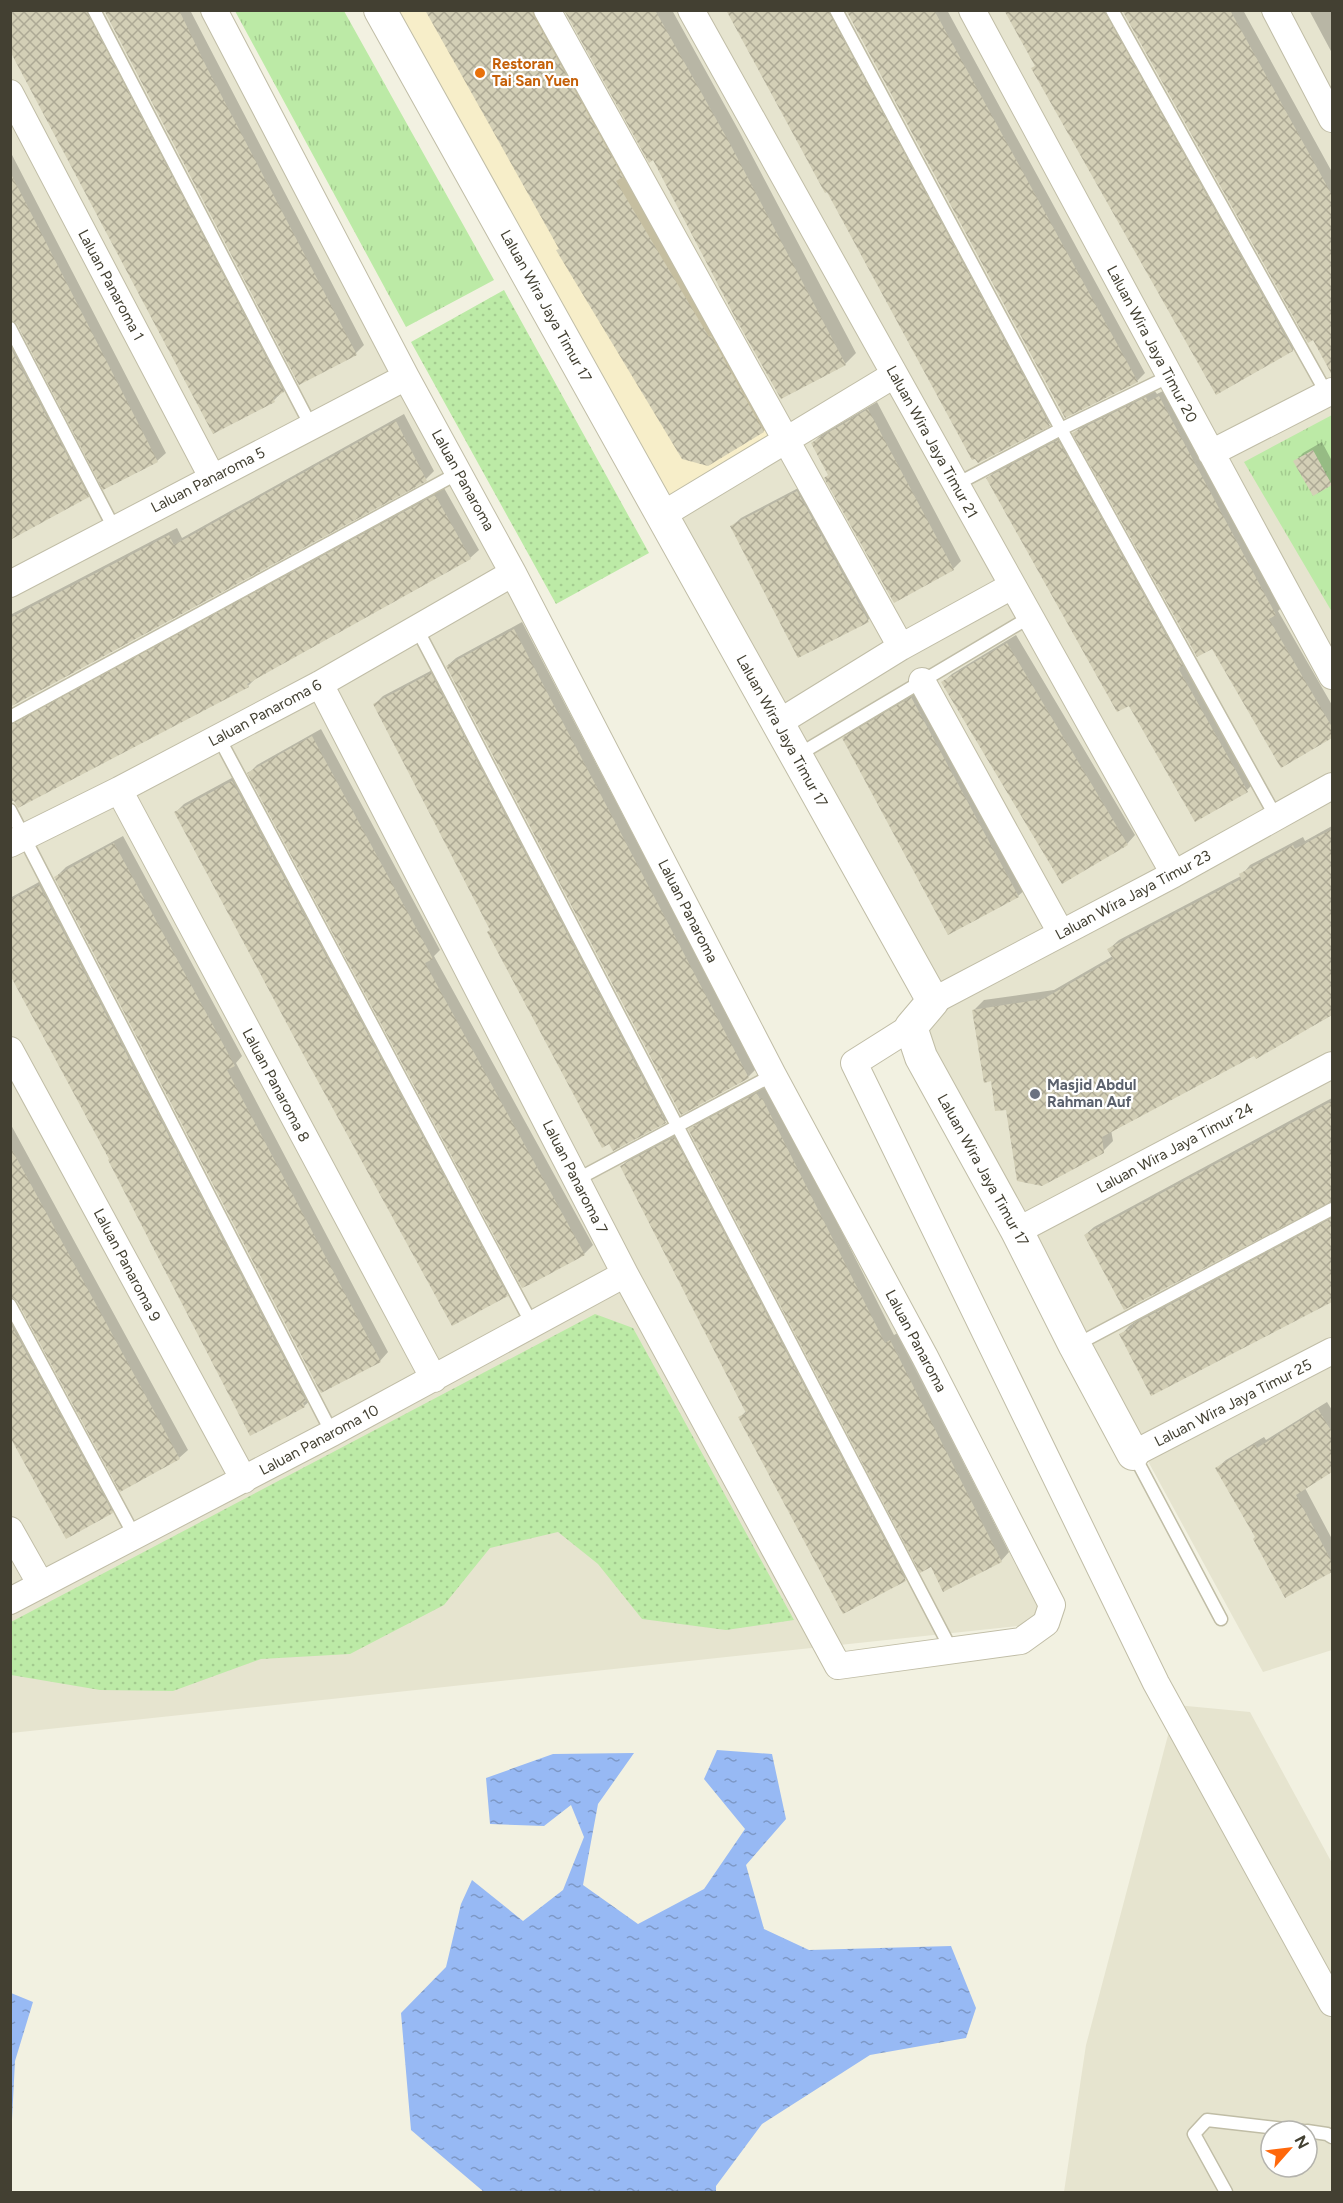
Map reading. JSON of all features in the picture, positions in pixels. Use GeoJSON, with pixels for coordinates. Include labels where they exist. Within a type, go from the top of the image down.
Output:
{"type":"FeatureCollection","features":[{"type":"Feature","properties":{"kind":"street","name":"Laluan Panaroma"},"geometry":{"type":"LineString","coordinates":[[214,10],[406,377],[460,472],[773,1075],[925,1357],[1052,1605],[1046,1623],[1021,1641],[838,1666]]}},
{"type":"Feature","properties":{"kind":"street","name":"Laluan Wira Jaya Timur 17"},"geometry":{"type":"LineString","coordinates":[[380,10],[933,1001]]}},
{"type":"Feature","properties":{"kind":"street"},"geometry":{"type":"LineString","coordinates":[[546,10],[901,647]]}},
{"type":"Feature","properties":{"kind":"street","name":"Laluan Wira Jaya Timur 21"},"geometry":{"type":"LineString","coordinates":[[691,10],[1174,874]]}},
{"type":"Feature","properties":{"kind":"street","name":"Laluan Wira Jaya Timur 20"},"geometry":{"type":"LineString","coordinates":[[972,10],[1332,676]]}},
{"type":"Feature","properties":{"kind":"street"},"geometry":{"type":"LineString","coordinates":[[1275,10],[1332,119]]}},
{"type":"Feature","properties":{"kind":"street","name":"Laluan Panaroma 1"},"geometry":{"type":"LineString","coordinates":[[10,93],[212,477]]}},
{"type":"Feature","properties":{"kind":"street"},"geometry":{"type":"LineString","coordinates":[[662,515],[894,375]]}},
{"type":"Feature","properties":{"kind":"street","name":"Laluan Panaroma 5"},"geometry":{"type":"LineString","coordinates":[[12,580],[406,377]]}},
{"type":"Feature","properties":{"kind":"street"},"geometry":{"type":"LineString","coordinates":[[1211,453],[1330,392]]}},
{"type":"Feature","properties":{"kind":"street","name":"Laluan Panaroma 6"},"geometry":{"type":"LineString","coordinates":[[18,841],[320,684],[513,573]]}},
{"type":"Feature","properties":{"kind":"street"},"geometry":{"type":"LineString","coordinates":[[778,723],[901,647],[1012,586]]}},
{"type":"Feature","properties":{"kind":"street"},"geometry":{"type":"LineString","coordinates":[[922,681],[1061,933]]}},
{"type":"Feature","properties":{"kind":"street","name":"Laluan Panaroma 7"},"geometry":{"type":"LineString","coordinates":[[320,684],[625,1274],[838,1666]]}},
{"type":"Feature","properties":{"kind":"street","name":"Laluan Wira Jaya Timur 23"},"geometry":{"type":"LineString","coordinates":[[933,1001],[1174,874],[1332,786]]}},
{"type":"Feature","properties":{"kind":"street","name":"Laluan Panaroma 8"},"geometry":{"type":"LineString","coordinates":[[119,790],[434,1379]]}},
{"type":"Feature","properties":{"kind":"street"},"geometry":{"type":"LineString","coordinates":[[933,1001],[911,1027],[854,1063],[1156,1683],[1332,2002]]}},
{"type":"Feature","properties":{"kind":"street","name":"Laluan Wira Jaya Timur 17"},"geometry":{"type":"LineString","coordinates":[[911,1027],[921,1057],[1017,1230],[1075,1346],[1133,1454]]}},
{"type":"Feature","properties":{"kind":"street","name":"Laluan Panaroma 9"},"geometry":{"type":"LineString","coordinates":[[10,1050],[244,1480]]}},
{"type":"Feature","properties":{"kind":"street","name":"Laluan Wira Jaya Timur 24"},"geometry":{"type":"LineString","coordinates":[[1017,1230],[1332,1065]]}},
{"type":"Feature","properties":{"kind":"street","name":"Laluan Panaroma 10"},"geometry":{"type":"LineString","coordinates":[[10,1601],[434,1379],[625,1274]]}},
{"type":"Feature","properties":{"kind":"street","name":"Laluan Wira Jaya Timur 25"},"geometry":{"type":"LineString","coordinates":[[1133,1454],[1332,1351]]}},
{"type":"Feature","properties":{"kind":"street"},"geometry":{"type":"LineString","coordinates":[[10,1530],[41,1586]]}},
{"type":"Feature","properties":{"kind":"lane"},"geometry":{"type":"LineString","coordinates":[[94,10],[311,426]]}},
{"type":"Feature","properties":{"kind":"lane"},"geometry":{"type":"LineString","coordinates":[[836,10],[1061,429],[1276,817]]}},
{"type":"Feature","properties":{"kind":"lane"},"geometry":{"type":"LineString","coordinates":[[1112,10],[1330,392]]}},
{"type":"Feature","properties":{"kind":"lane"},"geometry":{"type":"LineString","coordinates":[[10,328],[114,528]]}},
{"type":"Feature","properties":{"kind":"lane"},"geometry":{"type":"LineString","coordinates":[[956,485],[1061,429],[1170,376]]}},
{"type":"Feature","properties":{"kind":"lane"},"geometry":{"type":"LineString","coordinates":[[10,717],[460,472]]}},
{"type":"Feature","properties":{"kind":"lane"},"geometry":{"type":"LineString","coordinates":[[797,756],[1030,618]]}},
{"type":"Feature","properties":{"kind":"lane"},"geometry":{"type":"LineString","coordinates":[[416,627],[952,1651]]}},
{"type":"Feature","properties":{"kind":"lane"},"geometry":{"type":"LineString","coordinates":[[219,738],[532,1324]]}},
{"type":"Feature","properties":{"kind":"lane"},"geometry":{"type":"LineString","coordinates":[[10,810],[18,841],[332,1433]]}},
{"type":"Feature","properties":{"kind":"lane"},"geometry":{"type":"LineString","coordinates":[[576,1180],[773,1075]]}},
{"type":"Feature","properties":{"kind":"lane"},"geometry":{"type":"LineString","coordinates":[[1075,1346],[1332,1209]]}},
{"type":"Feature","properties":{"kind":"lane"},"geometry":{"type":"LineString","coordinates":[[10,1305],[134,1535]]}},
{"type":"Feature","properties":{"kind":"lane"},"geometry":{"type":"LineString","coordinates":[[1133,1454],[1221,1619]]}},
{"type":"Feature","properties":{"kind":"lane"},"geometry":{"type":"LineString","coordinates":[[1226,2193],[1194,2134],[1207,2120],[1259,2126]]}},
{"type":"Feature","properties":{"kind":"shaded area"},"geometry":{"type":"Polygon","coordinates":[[[10,11],[213,11],[1046,1623],[11,1733],[10,11]]]}},
{"type":"Feature","properties":{"kind":"shaded area"},"geometry":{"type":"Polygon","coordinates":[[[374,11],[1332,11],[1332,789],[933,1001],[374,11]]]}},
{"type":"Feature","properties":{"kind":"shaded area"},"geometry":{"type":"Polygon","coordinates":[[[382,11],[550,11],[787,438],[657,516],[382,11]]]}},
{"type":"Feature","properties":{"kind":"shaded area"},"geometry":{"type":"Polygon","coordinates":[[[1332,797],[1332,1650],[1263,1672],[911,1027],[1332,797]]]}},
{"type":"Feature","properties":{"kind":"shaded area"},"geometry":{"type":"Polygon","coordinates":[[[1176,1705],[1250,1712],[1332,1863],[1332,2192],[1064,2192],[1086,2045],[1176,1705]]]}},
{"type":"Feature","properties":{"kind":"green space"},"geometry":{"type":"Polygon","coordinates":[[[235,11],[344,11],[494,280],[406,327],[235,11]]]}},
{"type":"Feature","properties":{"kind":"green space"},"geometry":{"type":"Polygon","coordinates":[[[504,290],[649,553],[556,604],[411,342],[504,290]]]}},
{"type":"Feature","properties":{"kind":"green space"},"geometry":{"type":"Polygon","coordinates":[[[1332,415],[1332,612],[1244,462],[1332,415]]]}},
{"type":"Feature","properties":{"kind":"green space"},"geometry":{"type":"Polygon","coordinates":[[[595,1314],[633,1328],[794,1620],[726,1630],[642,1619],[598,1564],[558,1532],[490,1548],[444,1605],[350,1654],[261,1659],[173,1691],[100,1690],[11,1675],[11,1622],[595,1314]]]}},
{"type":"Feature","properties":{"kind":"water"},"geometry":{"type":"Polygon","coordinates":[[[717,1750],[772,1754],[786,1819],[746,1865],[764,1929],[809,1950],[951,1946],[976,2008],[966,2038],[870,2055],[762,2124],[716,2186],[716,2192],[484,2192],[411,2130],[401,2013],[446,1967],[461,1904],[472,1880],[523,1921],[563,1890],[584,1837],[571,1805],[544,1826],[490,1824],[486,1778],[553,1754],[634,1753],[598,1804],[583,1885],[638,1924],[704,1889],[745,1829],[704,1779],[717,1750]]]}},
{"type":"Feature","properties":{"kind":"water"},"geometry":{"type":"Polygon","coordinates":[[[11,1993],[33,2002],[15,2061],[11,2139],[11,1993]]]}},
{"type":"Feature","properties":{"kind":"building"},"geometry":{"type":"Polygon","coordinates":[[[10,10],[86,10],[284,392],[273,398],[275,402],[213,434],[10,51],[10,10]]]}},
{"type":"Feature","properties":{"kind":"building"},"geometry":{"type":"Polygon","coordinates":[[[104,10],[179,10],[357,355],[299,385],[104,10]]]}},
{"type":"Feature","properties":{"kind":"building"},"geometry":{"type":"Polygon","coordinates":[[[425,10],[532,10],[623,177],[616,181],[709,337],[711,336],[764,432],[708,466],[682,459],[556,250],[559,249],[425,10]]]}},
{"type":"Feature","properties":{"kind":"building"},"geometry":{"type":"Polygon","coordinates":[[[564,10],[655,10],[729,142],[846,365],[781,399],[737,321],[653,160],[649,163],[564,10]]]}},
{"type":"Feature","properties":{"kind":"building"},"geometry":{"type":"Polygon","coordinates":[[[726,10],[828,10],[1050,426],[978,463],[975,459],[972,460],[726,10]]]}},
{"type":"Feature","properties":{"kind":"building"},"geometry":{"type":"Polygon","coordinates":[[[846,10],[934,10],[1138,382],[1065,418],[846,10]]]}},
{"type":"Feature","properties":{"kind":"building"},"geometry":{"type":"Polygon","coordinates":[[[1004,10],[1104,10],[1293,351],[1216,395],[1031,68],[1035,66],[1004,10]]]}},
{"type":"Feature","properties":{"kind":"building"},"geometry":{"type":"Polygon","coordinates":[[[1122,10],[1230,10],[1332,195],[1332,375],[1313,340],[1308,343],[1122,10]]]}},
{"type":"Feature","properties":{"kind":"building"},"geometry":{"type":"Polygon","coordinates":[[[10,172],[158,462],[103,490],[17,324],[10,320],[10,172]]]}},
{"type":"Feature","properties":{"kind":"building"},"geometry":{"type":"Polygon","coordinates":[[[10,347],[89,497],[10,540],[10,347]]]}},
{"type":"Feature","properties":{"kind":"building"},"geometry":{"type":"Polygon","coordinates":[[[1159,396],[1276,615],[1269,619],[1332,727],[1332,738],[1281,768],[1212,649],[1197,657],[1072,433],[1146,397],[1148,402],[1159,396]]]}},
{"type":"Feature","properties":{"kind":"building"},"geometry":{"type":"Polygon","coordinates":[[[868,409],[954,570],[894,603],[824,478],[828,475],[811,443],[868,409]]]}},
{"type":"Feature","properties":{"kind":"building"},"geometry":{"type":"Polygon","coordinates":[[[396,421],[427,481],[10,707],[10,618],[169,535],[174,545],[396,421]]]}},
{"type":"Feature","properties":{"kind":"building"},"geometry":{"type":"Polygon","coordinates":[[[1058,440],[1183,666],[1178,668],[1248,792],[1195,822],[1129,706],[1117,712],[986,478],[1058,440]]]}},
{"type":"Feature","properties":{"kind":"building"},"geometry":{"type":"Polygon","coordinates":[[[1313,450],[1332,485],[1313,496],[1293,461],[1313,450]]]}},
{"type":"Feature","properties":{"kind":"building"},"geometry":{"type":"Polygon","coordinates":[[[797,491],[869,622],[798,658],[730,526],[797,491]]]}},
{"type":"Feature","properties":{"kind":"building"},"geometry":{"type":"Polygon","coordinates":[[[435,495],[471,559],[247,684],[249,687],[18,808],[10,794],[10,725],[435,495]]]}},
{"type":"Feature","properties":{"kind":"building"},"geometry":{"type":"Polygon","coordinates":[[[514,629],[749,1078],[681,1115],[446,666],[514,629]]]}},
{"type":"Feature","properties":{"kind":"building"},"geometry":{"type":"Polygon","coordinates":[[[1007,643],[1128,845],[1062,884],[941,682],[1007,643]]]}},
{"type":"Feature","properties":{"kind":"building"},"geometry":{"type":"Polygon","coordinates":[[[431,673],[666,1123],[613,1151],[609,1144],[602,1148],[487,932],[490,930],[373,704],[431,673]]]}},
{"type":"Feature","properties":{"kind":"building"},"geometry":{"type":"Polygon","coordinates":[[[911,697],[1019,897],[948,935],[842,738],[911,697]]]}},
{"type":"Feature","properties":{"kind":"building"},"geometry":{"type":"Polygon","coordinates":[[[312,736],[433,959],[425,963],[585,1255],[522,1288],[247,773],[312,736]]]}},
{"type":"Feature","properties":{"kind":"building"},"geometry":{"type":"Polygon","coordinates":[[[232,781],[508,1296],[452,1326],[174,812],[232,781]]]}},
{"type":"Feature","properties":{"kind":"building"},"geometry":{"type":"Polygon","coordinates":[[[1332,829],[1332,1015],[1256,1059],[1254,1056],[1102,1137],[1104,1153],[1042,1186],[1017,1181],[1006,1110],[995,1111],[991,1081],[984,1083],[972,1010],[1043,999],[1113,959],[1107,949],[1241,879],[1239,874],[1293,845],[1295,849],[1332,829]]]}},
{"type":"Feature","properties":{"kind":"building"},"geometry":{"type":"Polygon","coordinates":[[[114,843],[235,1066],[227,1070],[381,1362],[321,1393],[54,877],[114,843]]]}},
{"type":"Feature","properties":{"kind":"building"},"geometry":{"type":"Polygon","coordinates":[[[39,885],[306,1401],[303,1403],[305,1407],[250,1436],[109,1159],[10,975],[10,900],[39,885]]]}},
{"type":"Feature","properties":{"kind":"building"},"geometry":{"type":"Polygon","coordinates":[[[757,1093],[760,1099],[762,1098],[885,1343],[890,1340],[1002,1562],[943,1592],[931,1567],[920,1573],[688,1129],[757,1093]]]}},
{"type":"Feature","properties":{"kind":"building"},"geometry":{"type":"Polygon","coordinates":[[[1332,1101],[1332,1201],[1124,1310],[1084,1235],[1332,1101]]]}},
{"type":"Feature","properties":{"kind":"building"},"geometry":{"type":"Polygon","coordinates":[[[674,1137],[906,1581],[843,1614],[738,1417],[746,1413],[620,1166],[674,1137]]]}},
{"type":"Feature","properties":{"kind":"building"},"geometry":{"type":"Polygon","coordinates":[[[10,1146],[180,1459],[120,1492],[17,1301],[10,1297],[10,1146]]]}},
{"type":"Feature","properties":{"kind":"building"},"geometry":{"type":"Polygon","coordinates":[[[1332,1218],[1332,1302],[1151,1396],[1119,1334],[1332,1218]]]}},
{"type":"Feature","properties":{"kind":"building"},"geometry":{"type":"Polygon","coordinates":[[[10,1323],[113,1513],[66,1539],[10,1437],[10,1323]]]}},
{"type":"Feature","properties":{"kind":"building"},"geometry":{"type":"Polygon","coordinates":[[[1318,1409],[1332,1432],[1332,1472],[1296,1495],[1332,1562],[1332,1572],[1285,1598],[1253,1539],[1255,1537],[1215,1468],[1255,1444],[1257,1448],[1318,1409]]]}},
{"type":"Feature","properties":{"kind":"place","name":"Restoran Tai San Yuen"},"geometry":{"type":"Point","coordinates":[480,73]}},
{"type":"Feature","properties":{"kind":"place","name":"Masjid Abdul Rahman Auf"},"geometry":{"type":"Point","coordinates":[1035,1094]}}]}
